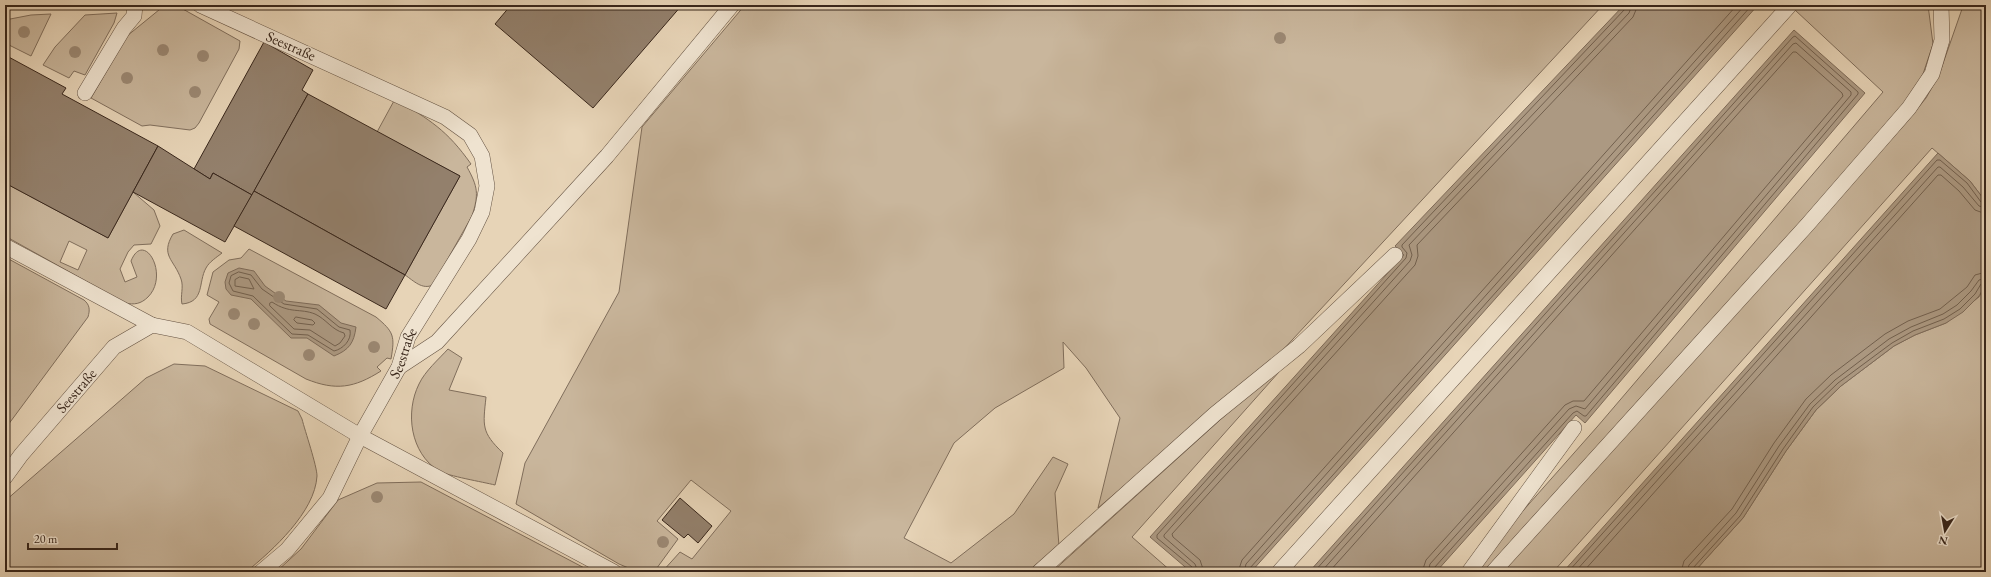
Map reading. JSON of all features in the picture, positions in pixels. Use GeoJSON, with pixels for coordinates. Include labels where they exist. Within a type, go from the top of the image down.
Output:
{"type":"FeatureCollection","features":[{"type":"Feature","properties":{"kind":"lane"},"geometry":{"type":"LineString","coordinates":[[85,93],[124,28],[134,16],[135,5]]}},
{"type":"Feature","properties":{"kind":"lane","name":"Seestraße"},"geometry":{"type":"LineString","coordinates":[[200,5],[446,117],[470,135],[482,156],[487,186],[482,212],[469,240],[408,337],[399,367],[360,436],[330,498],[287,550],[261,572]]}},
{"type":"Feature","properties":{"kind":"lane"},"geometry":{"type":"LineString","coordinates":[[399,367],[437,342],[606,156],[732,5]]}},
{"type":"Feature","properties":{"kind":"lane"},"geometry":{"type":"LineString","coordinates":[[1279,572],[1790,5]]}},
{"type":"Feature","properties":{"kind":"lane"},"geometry":{"type":"LineString","coordinates":[[1493,572],[1808,224],[1909,108],[1932,74],[1942,40],[1941,5]]}},
{"type":"Feature","properties":{"kind":"lane"},"geometry":{"type":"LineString","coordinates":[[5,246],[152,325],[187,332],[360,436],[614,572]]}},
{"type":"Feature","properties":{"kind":"lane"},"geometry":{"type":"LineString","coordinates":[[1039,572],[1215,414],[1299,346],[1395,254]]}},
{"type":"Feature","properties":{"kind":"lane","name":"Seestraße"},"geometry":{"type":"LineString","coordinates":[[5,477],[21,455],[114,347],[152,325]]}},
{"type":"Feature","properties":{"kind":"lane"},"geometry":{"type":"LineString","coordinates":[[1469,572],[1574,428]]}},
{"type":"Feature","properties":{"kind":"shaded area"},"geometry":{"type":"Polygon","coordinates":[[[165,5],[181,8],[240,41],[239,49],[199,123],[195,128],[190,130],[150,125],[142,126],[91,98],[127,36],[165,5]]]}},
{"type":"Feature","properties":{"kind":"shaded area"},"geometry":{"type":"Polygon","coordinates":[[[745,5],[1603,5],[1280,353],[1098,508],[1120,418],[1086,368],[1063,342],[1064,368],[995,408],[954,443],[904,538],[951,563],[1014,514],[1053,457],[1068,464],[1055,493],[1059,546],[1027,572],[662,572],[680,552],[692,559],[731,511],[691,480],[657,521],[678,539],[654,572],[638,572],[619,564],[516,504],[525,463],[619,292],[642,127],[745,5]]]}},
{"type":"Feature","properties":{"kind":"shaded area"},"geometry":{"type":"Polygon","coordinates":[[[1800,5],[1928,5],[1933,44],[1923,74],[1904,107],[1483,572],[1477,572],[1506,530],[1597,427],[1883,92],[1795,10],[1800,5]]]}},
{"type":"Feature","properties":{"kind":"shaded area"},"geometry":{"type":"Polygon","coordinates":[[[1966,5],[1986,5],[1986,202],[1970,181],[1932,148],[1553,572],[1501,572],[1906,123],[1926,98],[1939,75],[1962,9],[1966,5]]]}},
{"type":"Feature","properties":{"kind":"shaded area"},"geometry":{"type":"Polygon","coordinates":[[[117,13],[114,23],[85,75],[74,71],[69,78],[43,65],[55,47],[85,15],[117,13]]]}},
{"type":"Feature","properties":{"kind":"shaded area"},"geometry":{"type":"Polygon","coordinates":[[[51,14],[31,56],[5,43],[5,20],[31,15],[51,14]]]}},
{"type":"Feature","properties":{"kind":"shaded area"},"geometry":{"type":"Polygon","coordinates":[[[395,99],[428,120],[454,142],[471,164],[467,167],[475,185],[476,202],[472,216],[433,285],[429,286],[422,286],[405,275],[460,176],[377,132],[395,99]]]}},
{"type":"Feature","properties":{"kind":"shaded area"},"geometry":{"type":"Polygon","coordinates":[[[5,183],[108,238],[133,192],[154,210],[160,226],[151,244],[134,245],[128,252],[120,269],[125,282],[137,277],[131,261],[136,252],[142,250],[148,253],[153,259],[156,268],[154,288],[148,297],[140,303],[125,303],[5,236],[5,183]],[[69,241],[60,262],[78,270],[87,250],[69,241]]]}},
{"type":"Feature","properties":{"kind":"shaded area"},"geometry":{"type":"Polygon","coordinates":[[[184,230],[222,253],[207,266],[198,295],[194,300],[182,304],[182,282],[168,253],[168,248],[169,241],[173,234],[184,230]]]}},
{"type":"Feature","properties":{"kind":"shaded area"},"geometry":{"type":"Polygon","coordinates":[[[249,249],[376,317],[382,322],[392,335],[393,345],[391,359],[387,358],[377,367],[381,371],[362,381],[345,386],[317,383],[306,379],[210,324],[209,319],[219,302],[207,295],[213,272],[229,260],[241,258],[249,249]]]}},
{"type":"Feature","properties":{"kind":"shaded area"},"geometry":{"type":"Polygon","coordinates":[[[5,257],[84,300],[89,310],[88,317],[5,429],[5,257]]]}},
{"type":"Feature","properties":{"kind":"shaded area"},"geometry":{"type":"Polygon","coordinates":[[[1986,284],[1986,572],[1694,572],[1743,518],[1786,451],[1816,410],[1841,386],[1894,346],[1915,335],[1946,323],[1979,297],[1986,284]]]}},
{"type":"Feature","properties":{"kind":"shaded area"},"geometry":{"type":"Polygon","coordinates":[[[448,349],[462,358],[449,390],[486,397],[484,415],[485,428],[487,434],[503,453],[495,485],[458,477],[439,471],[429,463],[416,443],[412,419],[412,407],[415,395],[425,374],[448,349]]]}},
{"type":"Feature","properties":{"kind":"shaded area"},"geometry":{"type":"Polygon","coordinates":[[[174,364],[205,366],[298,411],[311,448],[317,476],[309,503],[291,529],[268,553],[246,572],[5,572],[5,501],[146,378],[174,364]]]}},
{"type":"Feature","properties":{"kind":"shaded area"},"geometry":{"type":"Polygon","coordinates":[[[1279,372],[1132,537],[1172,572],[1052,572],[1252,391],[1279,372]]]}},
{"type":"Feature","properties":{"kind":"shaded area"},"geometry":{"type":"Polygon","coordinates":[[[421,482],[592,572],[276,572],[301,549],[338,500],[377,483],[421,482]]]}},
{"type":"Feature","properties":{"kind":"water"},"geometry":{"type":"Polygon","coordinates":[[[1624,5],[1758,5],[1251,572],[1191,572],[1150,537],[1404,255],[1395,246],[1624,5]]]}},
{"type":"Feature","properties":{"kind":"water"},"geometry":{"type":"Polygon","coordinates":[[[1794,30],[1865,93],[1585,423],[1576,415],[1436,572],[1309,572],[1794,30]]]}},
{"type":"Feature","properties":{"kind":"water"},"geometry":{"type":"Polygon","coordinates":[[[1938,153],[1970,181],[1986,202],[1986,284],[1979,296],[1963,312],[1946,323],[1915,335],[1894,346],[1841,386],[1816,410],[1786,451],[1743,518],[1694,572],[1563,572],[1938,153]]]}},
{"type":"Feature","properties":{"kind":"water"},"geometry":{"type":"Polygon","coordinates":[[[239,268],[254,271],[265,286],[286,301],[319,305],[341,323],[356,327],[354,337],[350,345],[334,356],[307,338],[291,338],[251,299],[231,295],[226,289],[225,282],[228,273],[239,268]]]}},
{"type":"Feature","properties":{"kind":"building"},"geometry":{"type":"Polygon","coordinates":[[[511,5],[682,5],[593,108],[495,24],[511,5]]]}},
{"type":"Feature","properties":{"kind":"building"},"geometry":{"type":"Polygon","coordinates":[[[264,42],[313,70],[302,90],[308,94],[252,195],[213,173],[210,179],[194,169],[264,42]]]}},
{"type":"Feature","properties":{"kind":"building"},"geometry":{"type":"Polygon","coordinates":[[[5,55],[66,88],[62,94],[158,146],[108,238],[5,183],[5,55]]]}},
{"type":"Feature","properties":{"kind":"building"},"geometry":{"type":"Polygon","coordinates":[[[308,94],[460,176],[405,275],[254,191],[308,94]]]}},
{"type":"Feature","properties":{"kind":"building"},"geometry":{"type":"Polygon","coordinates":[[[158,146],[210,179],[213,173],[252,195],[225,242],[133,192],[158,146]]]}},
{"type":"Feature","properties":{"kind":"building"},"geometry":{"type":"Polygon","coordinates":[[[254,191],[405,275],[386,309],[234,226],[254,191]]]}},
{"type":"Feature","properties":{"kind":"building"},"geometry":{"type":"Polygon","coordinates":[[[680,498],[712,526],[698,543],[688,534],[684,538],[662,520],[680,498]]]}}]}
